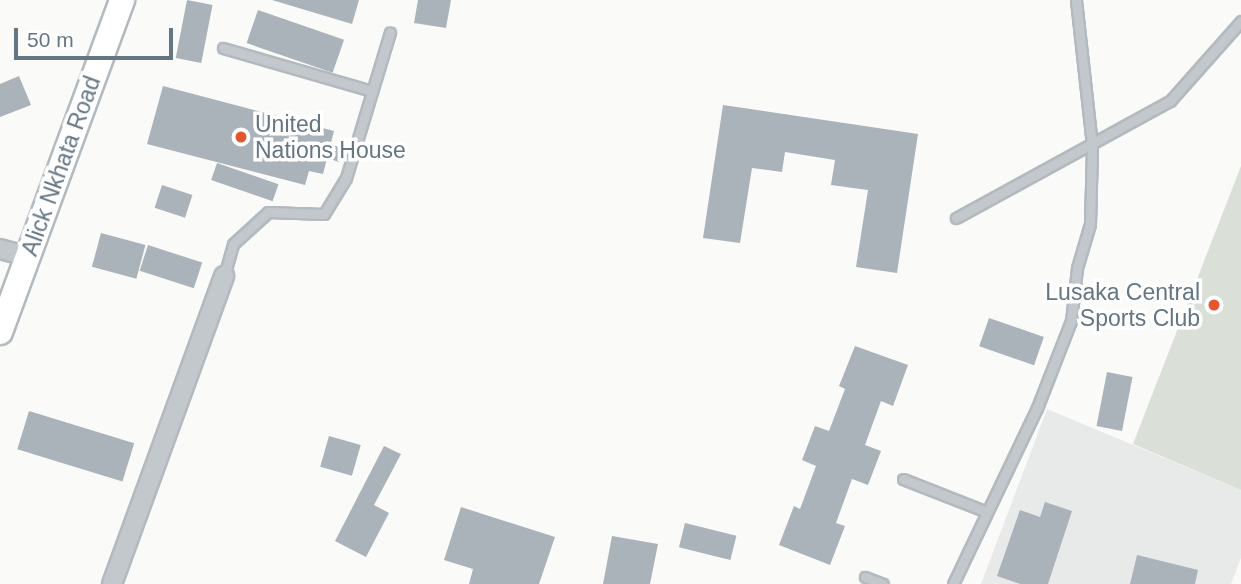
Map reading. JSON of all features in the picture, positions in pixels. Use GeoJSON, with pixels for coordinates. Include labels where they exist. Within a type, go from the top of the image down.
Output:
{"type":"FeatureCollection","features":[{"type":"Feature","properties":{"kind":"main road","name":"Alick Nkhata Road"},"geometry":{"type":"LineString","coordinates":[[0,332],[11,290],[27,256],[122,0]]}},
{"type":"Feature","properties":{"kind":"street"},"geometry":{"type":"LineString","coordinates":[[0,249],[27,256]]}},
{"type":"Feature","properties":{"kind":"street"},"geometry":{"type":"LineString","coordinates":[[112,584],[224,276]]}},
{"type":"Feature","properties":{"kind":"lane"},"geometry":{"type":"LineString","coordinates":[[953,584],[1037,408],[1071,321],[1077,268],[1090,224],[1092,145],[1076,0]]}},
{"type":"Feature","properties":{"kind":"lane"},"geometry":{"type":"LineString","coordinates":[[956,218],[1170,101],[1241,21]]}},
{"type":"Feature","properties":{"kind":"lane"},"geometry":{"type":"LineString","coordinates":[[224,276],[233,244],[268,212],[324,214],[346,178],[390,32]]}},
{"type":"Feature","properties":{"kind":"lane"},"geometry":{"type":"LineString","coordinates":[[223,48],[372,91]]}},
{"type":"Feature","properties":{"kind":"lane"},"geometry":{"type":"LineString","coordinates":[[903,479],[987,512]]}},
{"type":"Feature","properties":{"kind":"lane"},"geometry":{"type":"LineString","coordinates":[[865,577],[883,584]]}},
{"type":"Feature","properties":{"kind":"shaded area","name":"Lusaka Central Sports Club"},"geometry":{"type":"Polygon","coordinates":[[[1241,166],[1241,490],[1133,444],[1241,166]]]}},
{"type":"Feature","properties":{"kind":"shaded area"},"geometry":{"type":"Polygon","coordinates":[[[1047,409],[1241,490],[1241,558],[1231,584],[981,584],[1047,409]]]}},
{"type":"Feature","properties":{"kind":"building"},"geometry":{"type":"Polygon","coordinates":[[[187,0],[213,5],[201,63],[176,58],[187,0]]]}},
{"type":"Feature","properties":{"kind":"building"},"geometry":{"type":"Polygon","coordinates":[[[272,0],[359,0],[352,24],[272,0]]]}},
{"type":"Feature","properties":{"kind":"building"},"geometry":{"type":"Polygon","coordinates":[[[418,0],[451,0],[446,28],[414,23],[418,0]]]}},
{"type":"Feature","properties":{"kind":"building"},"geometry":{"type":"Polygon","coordinates":[[[258,10],[344,40],[333,73],[247,43],[258,10]]]}},
{"type":"Feature","properties":{"kind":"building"},"geometry":{"type":"Polygon","coordinates":[[[19,76],[31,105],[0,117],[0,84],[19,76]]]}},
{"type":"Feature","properties":{"kind":"building","name":"United Nations House"},"geometry":{"type":"Polygon","coordinates":[[[163,86],[334,131],[323,174],[309,171],[305,185],[147,144],[163,86]]]}},
{"type":"Feature","properties":{"kind":"building"},"geometry":{"type":"Polygon","coordinates":[[[723,105],[918,134],[897,273],[856,267],[868,190],[831,185],[835,160],[785,152],[782,172],[752,168],[740,243],[703,238],[723,105]]]}},
{"type":"Feature","properties":{"kind":"building"},"geometry":{"type":"Polygon","coordinates":[[[333,145],[344,149],[339,162],[328,158],[333,145]]]}},
{"type":"Feature","properties":{"kind":"building"},"geometry":{"type":"Polygon","coordinates":[[[217,163],[278,184],[273,201],[211,180],[217,163]]]}},
{"type":"Feature","properties":{"kind":"building"},"geometry":{"type":"Polygon","coordinates":[[[162,185],[192,195],[185,218],[155,208],[162,185]]]}},
{"type":"Feature","properties":{"kind":"building"},"geometry":{"type":"Polygon","coordinates":[[[101,233],[145,245],[136,279],[92,267],[101,233]]]}},
{"type":"Feature","properties":{"kind":"building"},"geometry":{"type":"Polygon","coordinates":[[[148,245],[202,263],[194,288],[140,271],[148,245]]]}},
{"type":"Feature","properties":{"kind":"building"},"geometry":{"type":"Polygon","coordinates":[[[989,318],[1044,337],[1034,365],[979,346],[989,318]]]}},
{"type":"Feature","properties":{"kind":"building"},"geometry":{"type":"Polygon","coordinates":[[[855,346],[908,365],[893,406],[881,401],[865,445],[881,451],[868,485],[852,479],[836,523],[845,526],[830,565],[779,545],[794,506],[800,509],[816,466],[802,460],[815,426],[829,431],[845,389],[839,386],[855,346]]]}},
{"type":"Feature","properties":{"kind":"building"},"geometry":{"type":"Polygon","coordinates":[[[1107,372],[1133,377],[1122,431],[1097,426],[1107,372]]]}},
{"type":"Feature","properties":{"kind":"building"},"geometry":{"type":"Polygon","coordinates":[[[29,411],[134,443],[122,481],[17,449],[29,411]]]}},
{"type":"Feature","properties":{"kind":"building"},"geometry":{"type":"Polygon","coordinates":[[[329,436],[361,445],[352,476],[320,467],[329,436]]]}},
{"type":"Feature","properties":{"kind":"building"},"geometry":{"type":"Polygon","coordinates":[[[384,446],[401,454],[374,505],[389,513],[366,557],[335,541],[384,446]]]}},
{"type":"Feature","properties":{"kind":"building"},"geometry":{"type":"Polygon","coordinates":[[[1045,502],[1072,511],[1048,584],[1020,584],[997,576],[1020,510],[1040,517],[1045,502]]]}},
{"type":"Feature","properties":{"kind":"building"},"geometry":{"type":"Polygon","coordinates":[[[461,507],[555,537],[539,584],[469,584],[473,569],[444,560],[461,507]]]}},
{"type":"Feature","properties":{"kind":"building"},"geometry":{"type":"Polygon","coordinates":[[[685,523],[736,536],[730,560],[679,547],[685,523]]]}},
{"type":"Feature","properties":{"kind":"building"},"geometry":{"type":"Polygon","coordinates":[[[612,536],[658,544],[650,584],[603,584],[612,536]]]}},
{"type":"Feature","properties":{"kind":"building"},"geometry":{"type":"Polygon","coordinates":[[[1137,555],[1198,570],[1195,584],[1130,584],[1137,555]]]}},
{"type":"Feature","properties":{"kind":"place","name":"United Nations House"},"geometry":{"type":"Point","coordinates":[241,137]}},
{"type":"Feature","properties":{"kind":"place","name":"Lusaka Central Sports Club"},"geometry":{"type":"Point","coordinates":[1214,305]}}]}
